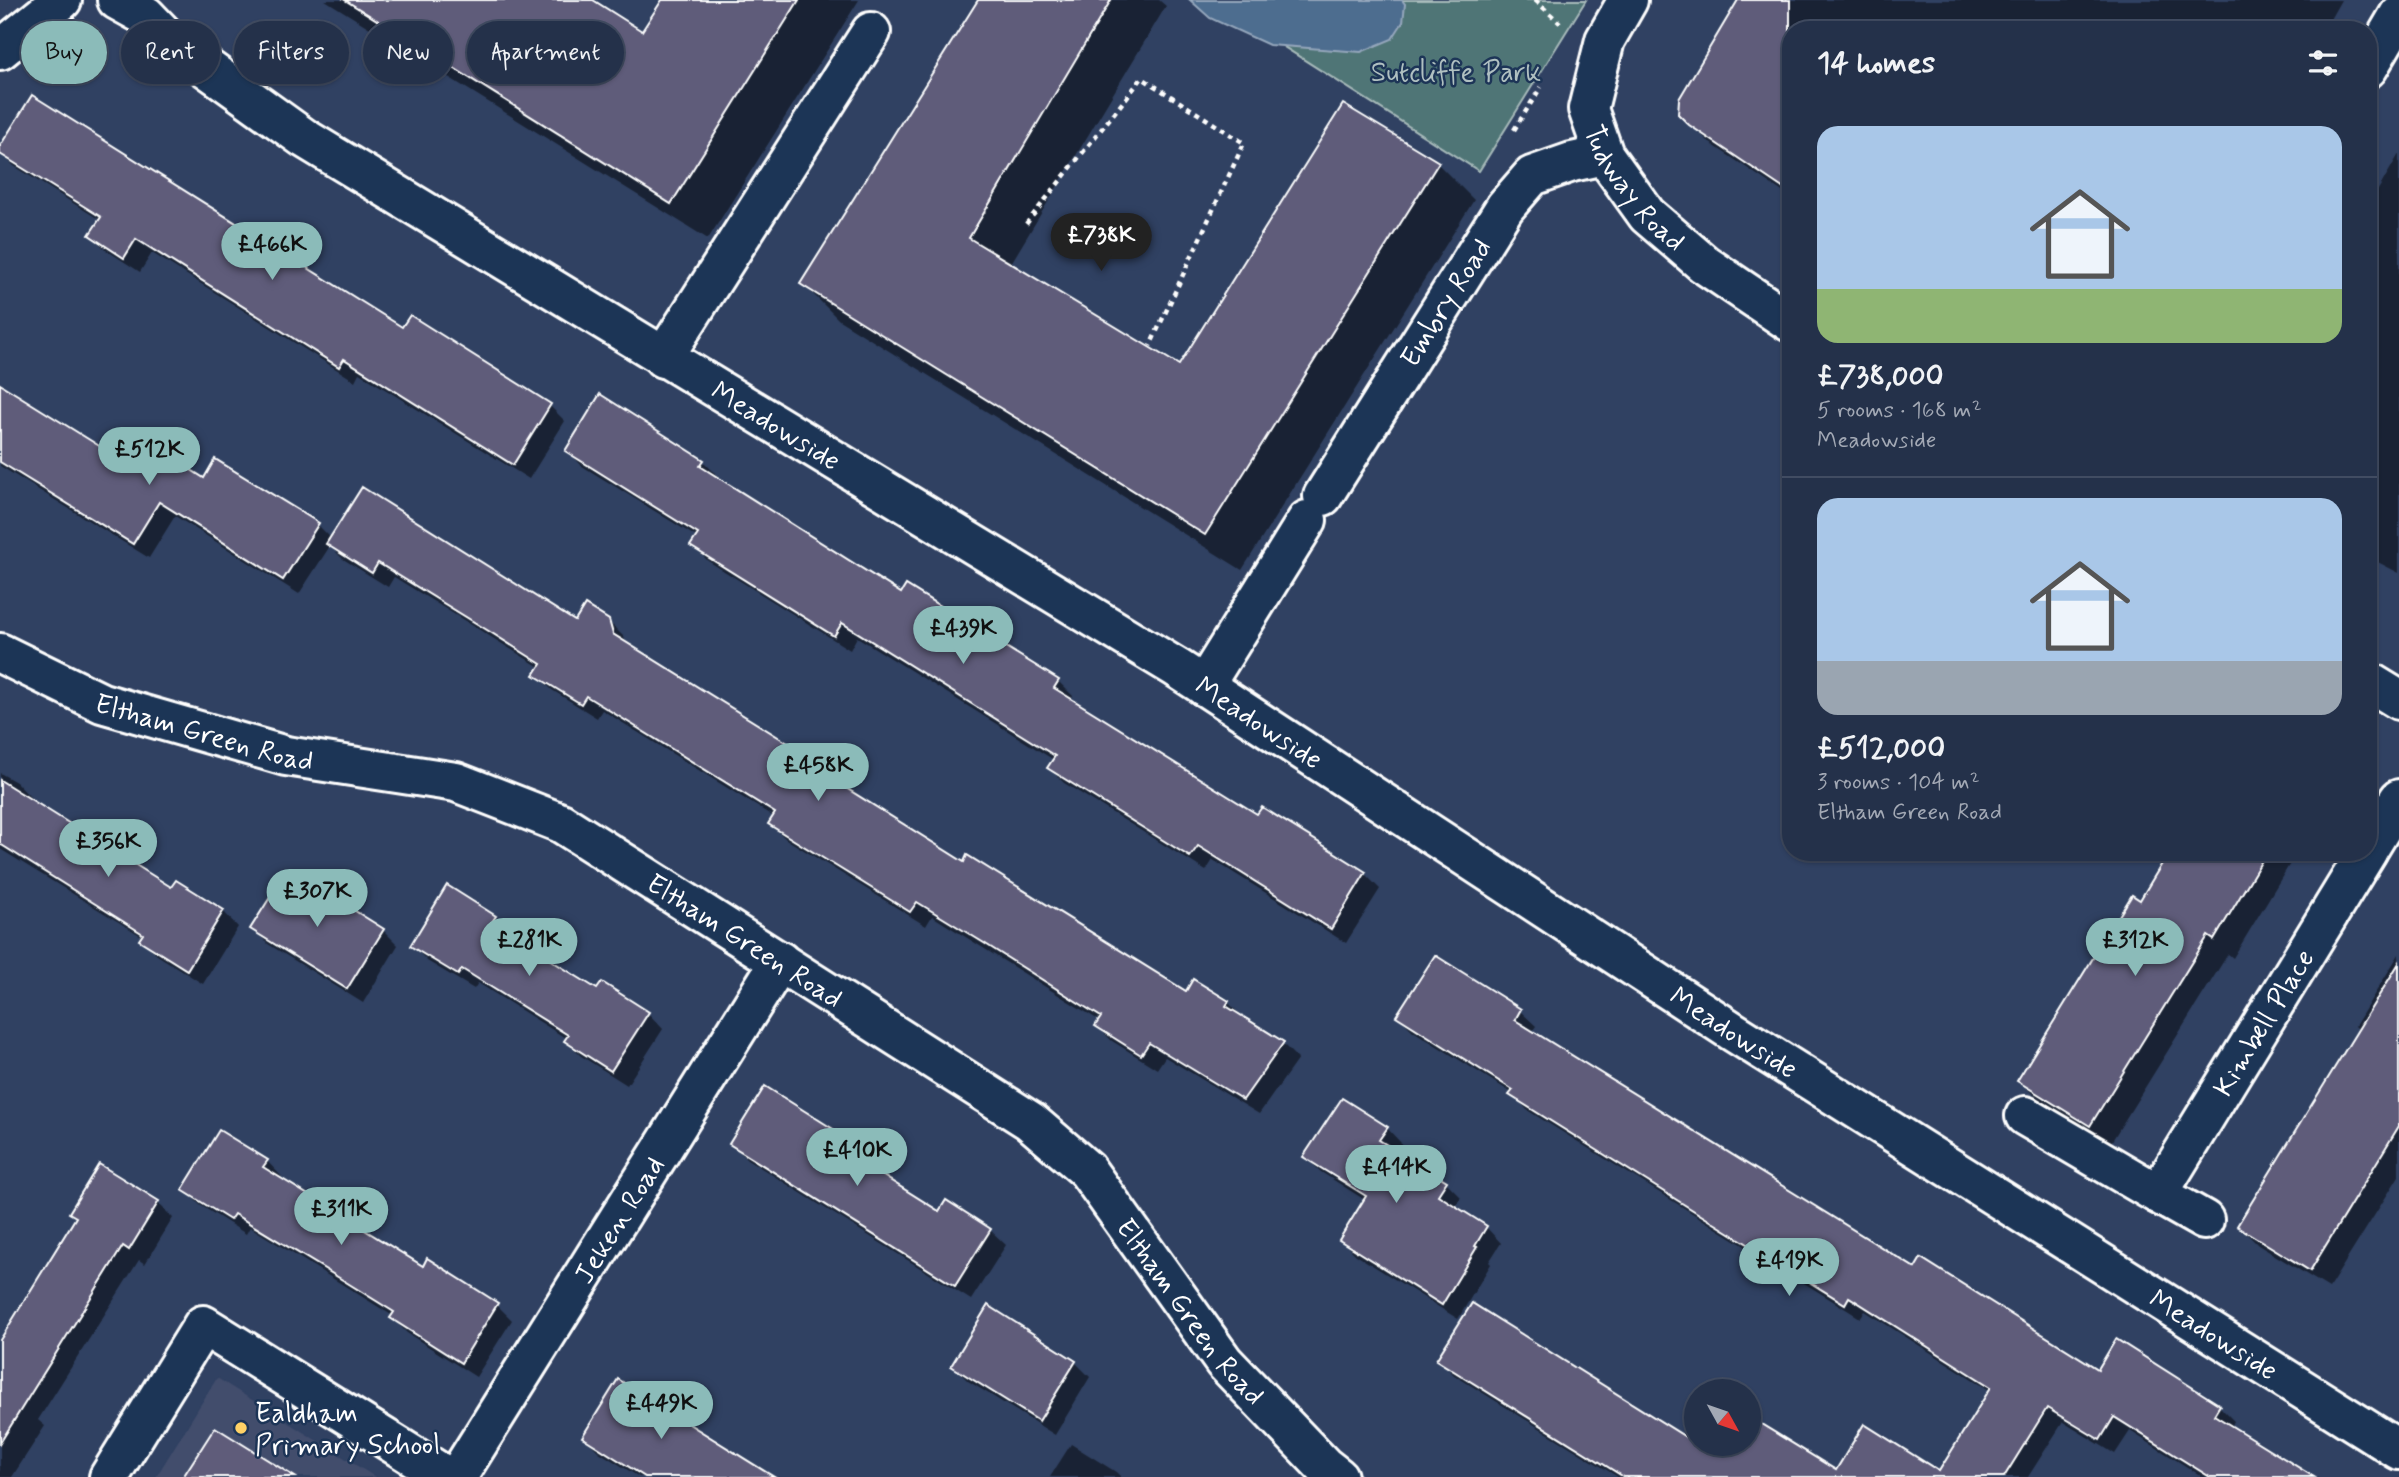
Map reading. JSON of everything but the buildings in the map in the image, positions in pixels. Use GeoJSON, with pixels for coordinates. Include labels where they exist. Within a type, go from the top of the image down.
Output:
{"type":"FeatureCollection","features":[{"type":"Feature","properties":{"kind":"street"},"geometry":{"type":"LineString","coordinates":[[0,50],[62,0]]}},
{"type":"Feature","properties":{"kind":"street","name":"Meadowside"},"geometry":{"type":"LineString","coordinates":[[117,0],[146,16],[172,43],[304,138],[1204,686],[1731,1031],[2399,1450]]}},
{"type":"Feature","properties":{"kind":"street","name":"Tudway Road"},"geometry":{"type":"LineString","coordinates":[[1628,0],[1605,40],[1588,108],[1604,155],[1647,215],[1704,264],[1782,317]]}},
{"type":"Feature","properties":{"kind":"street"},"geometry":{"type":"LineString","coordinates":[[2377,53],[2399,15]]}},
{"type":"Feature","properties":{"kind":"street"},"geometry":{"type":"LineString","coordinates":[[663,358],[871,32]]}},
{"type":"Feature","properties":{"kind":"street","name":"Embry Road"},"geometry":{"type":"LineString","coordinates":[[1204,686],[1504,207],[1532,176],[1572,162],[1604,155]]}},
{"type":"Feature","properties":{"kind":"street","name":"Eltham Green Road"},"geometry":{"type":"LineString","coordinates":[[0,653],[102,703],[286,755],[456,782],[561,823],[1030,1121],[1087,1170],[1224,1362],[1324,1466],[1338,1477]]}},
{"type":"Feature","properties":{"kind":"street"},"geometry":{"type":"LineString","coordinates":[[2377,687],[2399,700]]}},
{"type":"Feature","properties":{"kind":"street","name":"Kimbell Place"},"geometry":{"type":"LineString","coordinates":[[2377,835],[2399,799]]}},
{"type":"Feature","properties":{"kind":"street","name":"Kimbell Place"},"geometry":{"type":"LineString","coordinates":[[2158,1194],[2361,861]]}},
{"type":"Feature","properties":{"kind":"street","name":"Jeken Road"},"geometry":{"type":"LineString","coordinates":[[457,1477],[780,961]]}},
{"type":"Feature","properties":{"kind":"street"},"geometry":{"type":"LineString","coordinates":[[2025,1116],[2204,1220]]}},
{"type":"Feature","properties":{"kind":"street"},"geometry":{"type":"LineString","coordinates":[[108,1477],[203,1325],[447,1477]]}},
{"type":"Feature","properties":{"kind":"path"},"geometry":{"type":"LineString","coordinates":[[1535,0],[1546,12]]}},
{"type":"Feature","properties":{"kind":"path"},"geometry":{"type":"LineString","coordinates":[[1026,225],[1142,78],[1244,143],[1150,346]]}},
{"type":"Feature","properties":{"kind":"shaded area"},"geometry":{"type":"Polygon","coordinates":[[[1190,0],[1402,0],[1405,4],[1403,22],[1392,39],[1361,52],[1269,45],[1210,18],[1190,0]]]}},
{"type":"Feature","properties":{"kind":"shaded area","name":"Ealdham Primary School"},"geometry":{"type":"Polygon","coordinates":[[[217,1378],[375,1477],[156,1477],[217,1378]]]}},
{"type":"Feature","properties":{"kind":"green space","name":"Sutcliffe Park"},"geometry":{"type":"Polygon","coordinates":[[[1210,0],[1586,0],[1479,171],[1210,0]]]}},
{"type":"Feature","properties":{"kind":"place","name":"Ealdham Primary School"},"geometry":{"type":"Point","coordinates":[241,1428]}}]}
